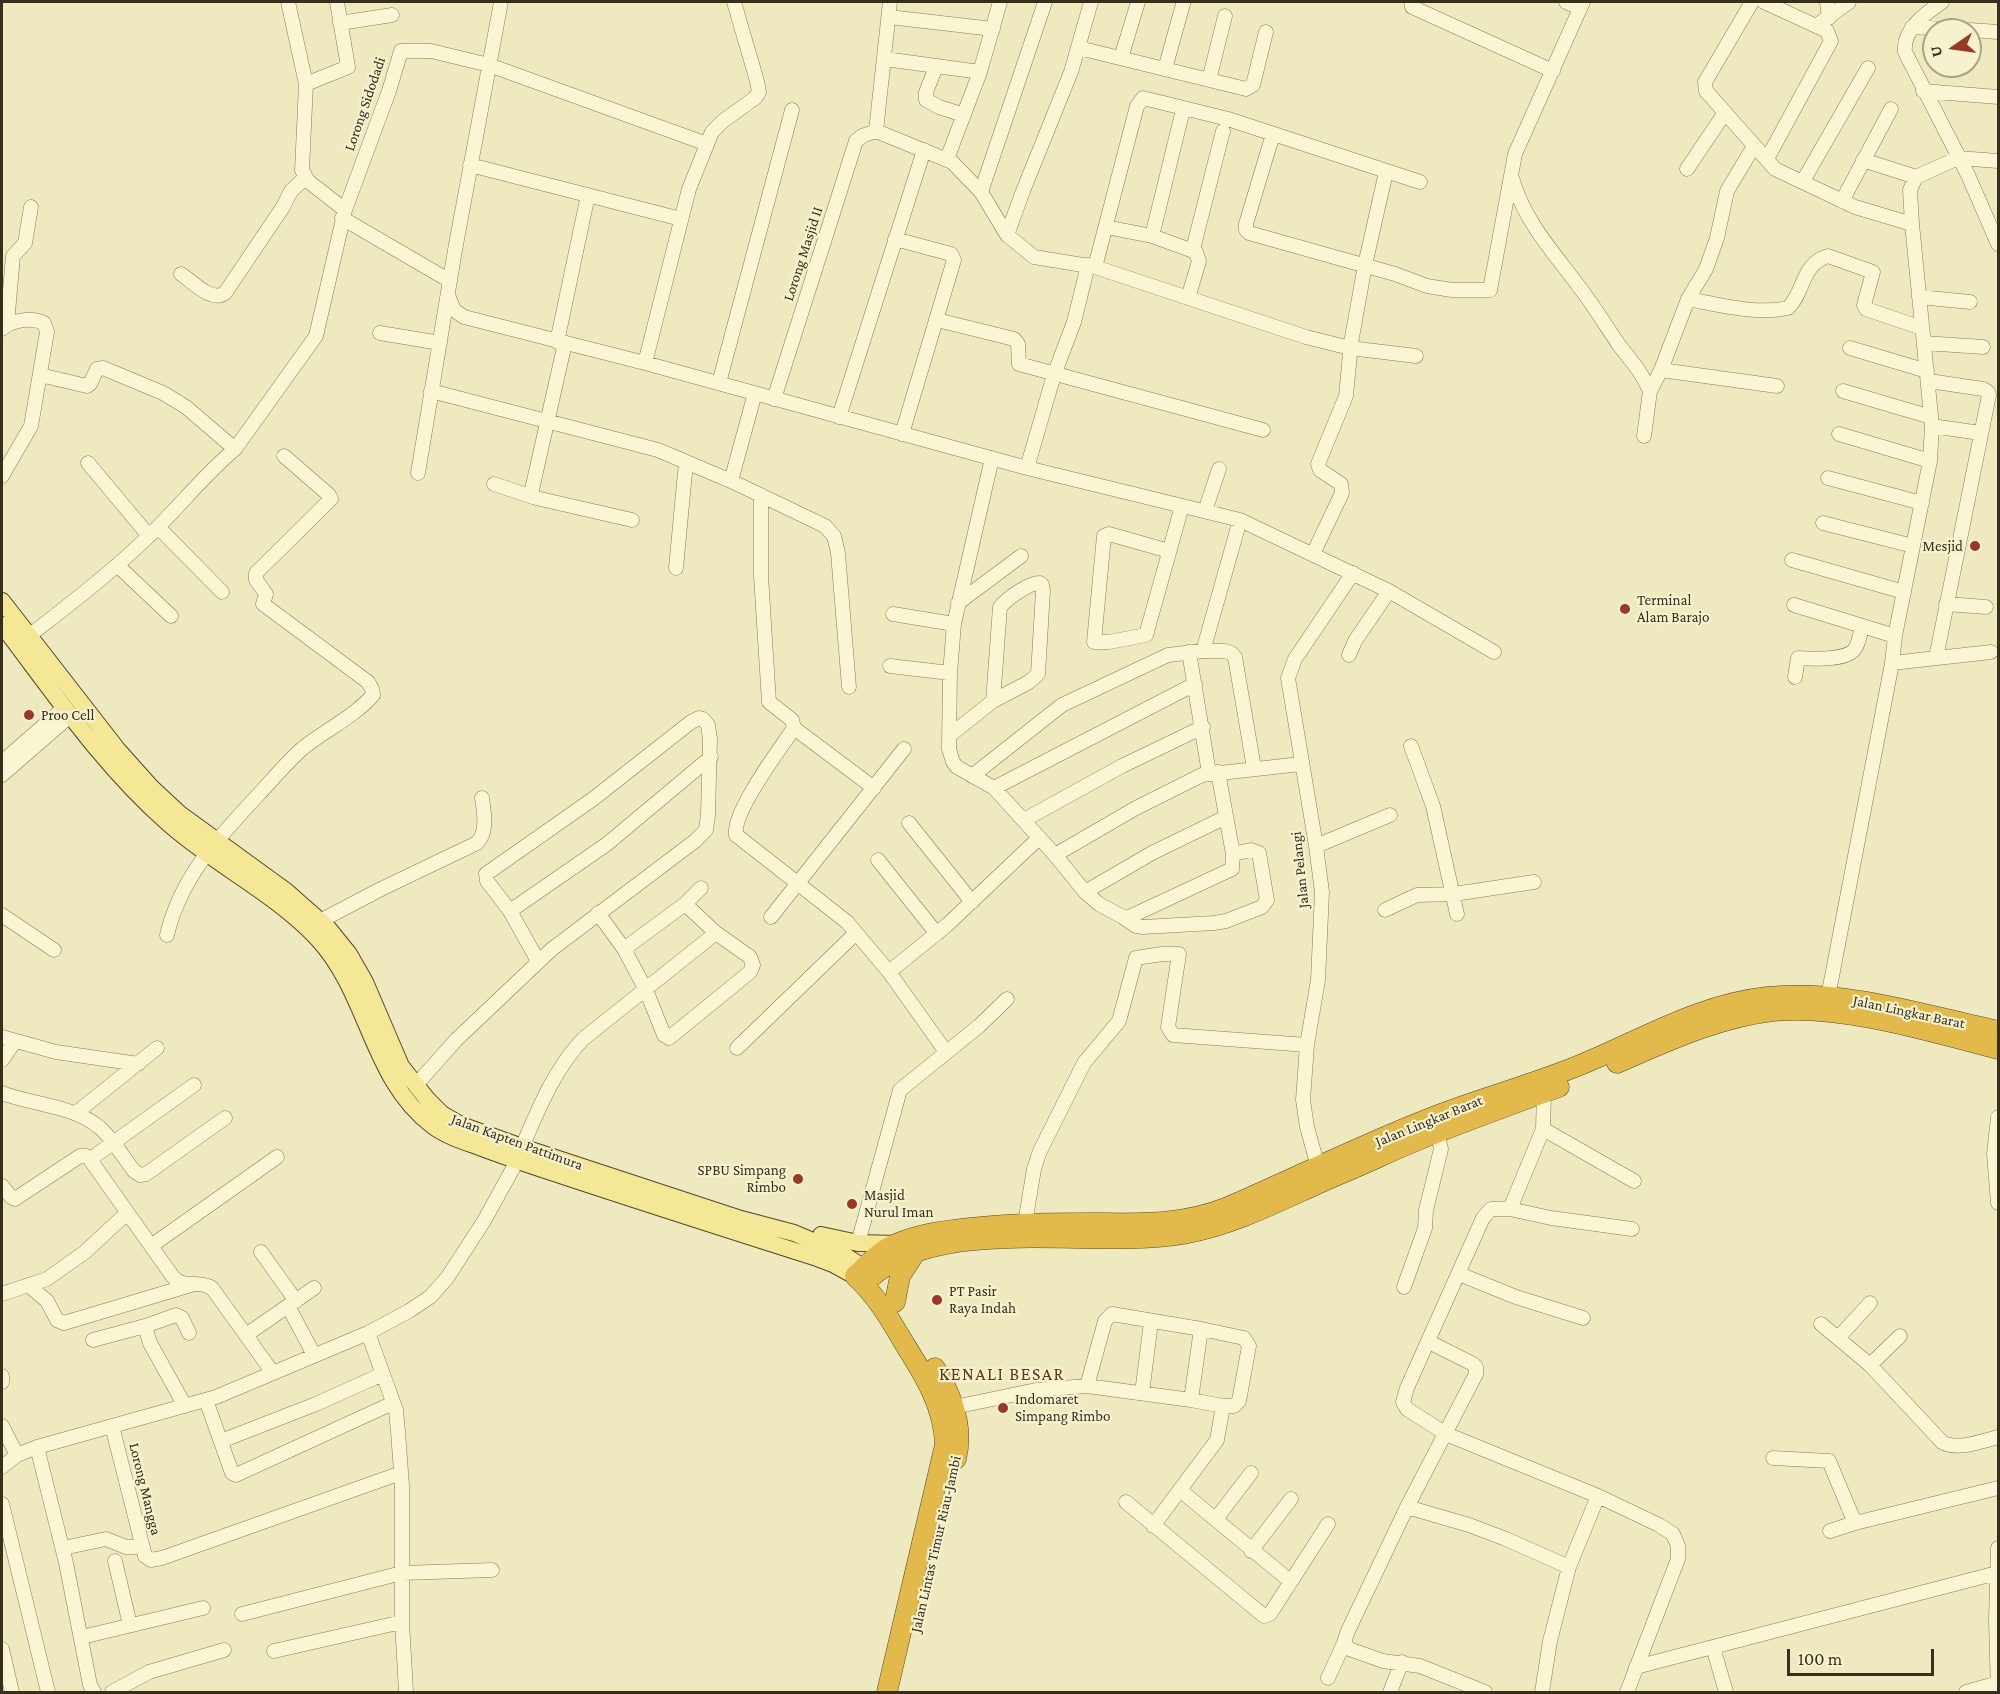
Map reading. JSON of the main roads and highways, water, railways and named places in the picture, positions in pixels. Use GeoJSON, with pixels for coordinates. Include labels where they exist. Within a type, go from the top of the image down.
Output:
{"type":"FeatureCollection","features":[{"type":"Feature","properties":{"kind":"highway","name":"Jalan Lingkar Barat"},"geometry":{"type":"LineString","coordinates":[[906,1248],[1022,1237],[1129,1239],[1183,1234],[1223,1224],[1281,1202],[1320,1175],[1422,1121],[1581,1065],[1680,1020],[1726,1005],[1767,997],[1828,997],[1882,1005],[1998,1031]]}},
{"type":"Feature","properties":{"kind":"highway","name":"Jalan Lingkar Barat"},"geometry":{"type":"LineString","coordinates":[[864,1276],[899,1258],[906,1248],[943,1231],[1025,1223],[1146,1223],[1199,1217],[1544,1092],[1686,1034],[1739,1018],[1774,1011],[1841,1014],[1897,1024],[1998,1049]]}},
{"type":"Feature","properties":{"kind":"highway"},"geometry":{"type":"LineString","coordinates":[[895,1302],[906,1248]]}},
{"type":"Feature","properties":{"kind":"highway","name":"Jalan Lintas Timur Riau-Jambi"},"geometry":{"type":"LineString","coordinates":[[864,1276],[895,1302],[942,1378],[947,1408]]}},
{"type":"Feature","properties":{"kind":"highway","name":"Jalan Lintas Timur Riau-Jambi"},"geometry":{"type":"LineString","coordinates":[[864,1276],[930,1385],[947,1408],[959,1435],[957,1455],[887,1692]]}},
{"type":"Feature","properties":{"kind":"highway","name":"Jalan Lintas Timur Riau-Jambi"},"geometry":{"type":"LineString","coordinates":[[900,1692],[915,1602]]}},
{"type":"Feature","properties":{"kind":"main road","name":"Jalan Kapten Pattimura"},"geometry":{"type":"LineString","coordinates":[[2,601],[117,749],[151,787],[210,847],[318,939],[337,963],[352,989],[388,1073],[416,1110],[434,1126],[454,1138],[519,1154],[617,1186],[864,1276]]}},
{"type":"Feature","properties":{"kind":"main road","name":"Jalan Kapten Pattimura"},"geometry":{"type":"LineString","coordinates":[[2,625],[68,711],[140,798],[170,825],[286,891],[320,921],[349,954],[365,982],[401,1066],[427,1100],[442,1114],[519,1154]]}},
{"type":"Feature","properties":{"kind":"main road","name":"Jalan Kapten Pattimura"},"geometry":{"type":"LineString","coordinates":[[617,1186],[794,1233],[841,1253],[864,1276]]}},
{"type":"Feature","properties":{"kind":"main road"},"geometry":{"type":"LineString","coordinates":[[794,1233],[814,1233],[858,1243],[906,1248]]}},
{"type":"Feature","properties":{"kind":"place","name":"Mesjid"},"geometry":{"type":"Point","coordinates":[1975,546]}},
{"type":"Feature","properties":{"kind":"place","name":"Terminal Alam Barajo"},"geometry":{"type":"Point","coordinates":[1625,609]}},
{"type":"Feature","properties":{"kind":"place","name":"Proo Cell"},"geometry":{"type":"Point","coordinates":[29,715]}},
{"type":"Feature","properties":{"kind":"place","name":"SPBU Simpang Rimbo"},"geometry":{"type":"Point","coordinates":[798,1179]}},
{"type":"Feature","properties":{"kind":"place","name":"Masjid Nurul Iman"},"geometry":{"type":"Point","coordinates":[852,1204]}},
{"type":"Feature","properties":{"kind":"place","name":"PT Pasir Raya Indah"},"geometry":{"type":"Point","coordinates":[937,1300]}},
{"type":"Feature","properties":{"kind":"place","name":"Indomaret Simpang Rimbo"},"geometry":{"type":"Point","coordinates":[1003,1408]}},
{"type":"Feature","properties":{"kind":"district","name":"KENALI BESAR"},"geometry":{"type":"Point","coordinates":[1002,1374]}}]}
